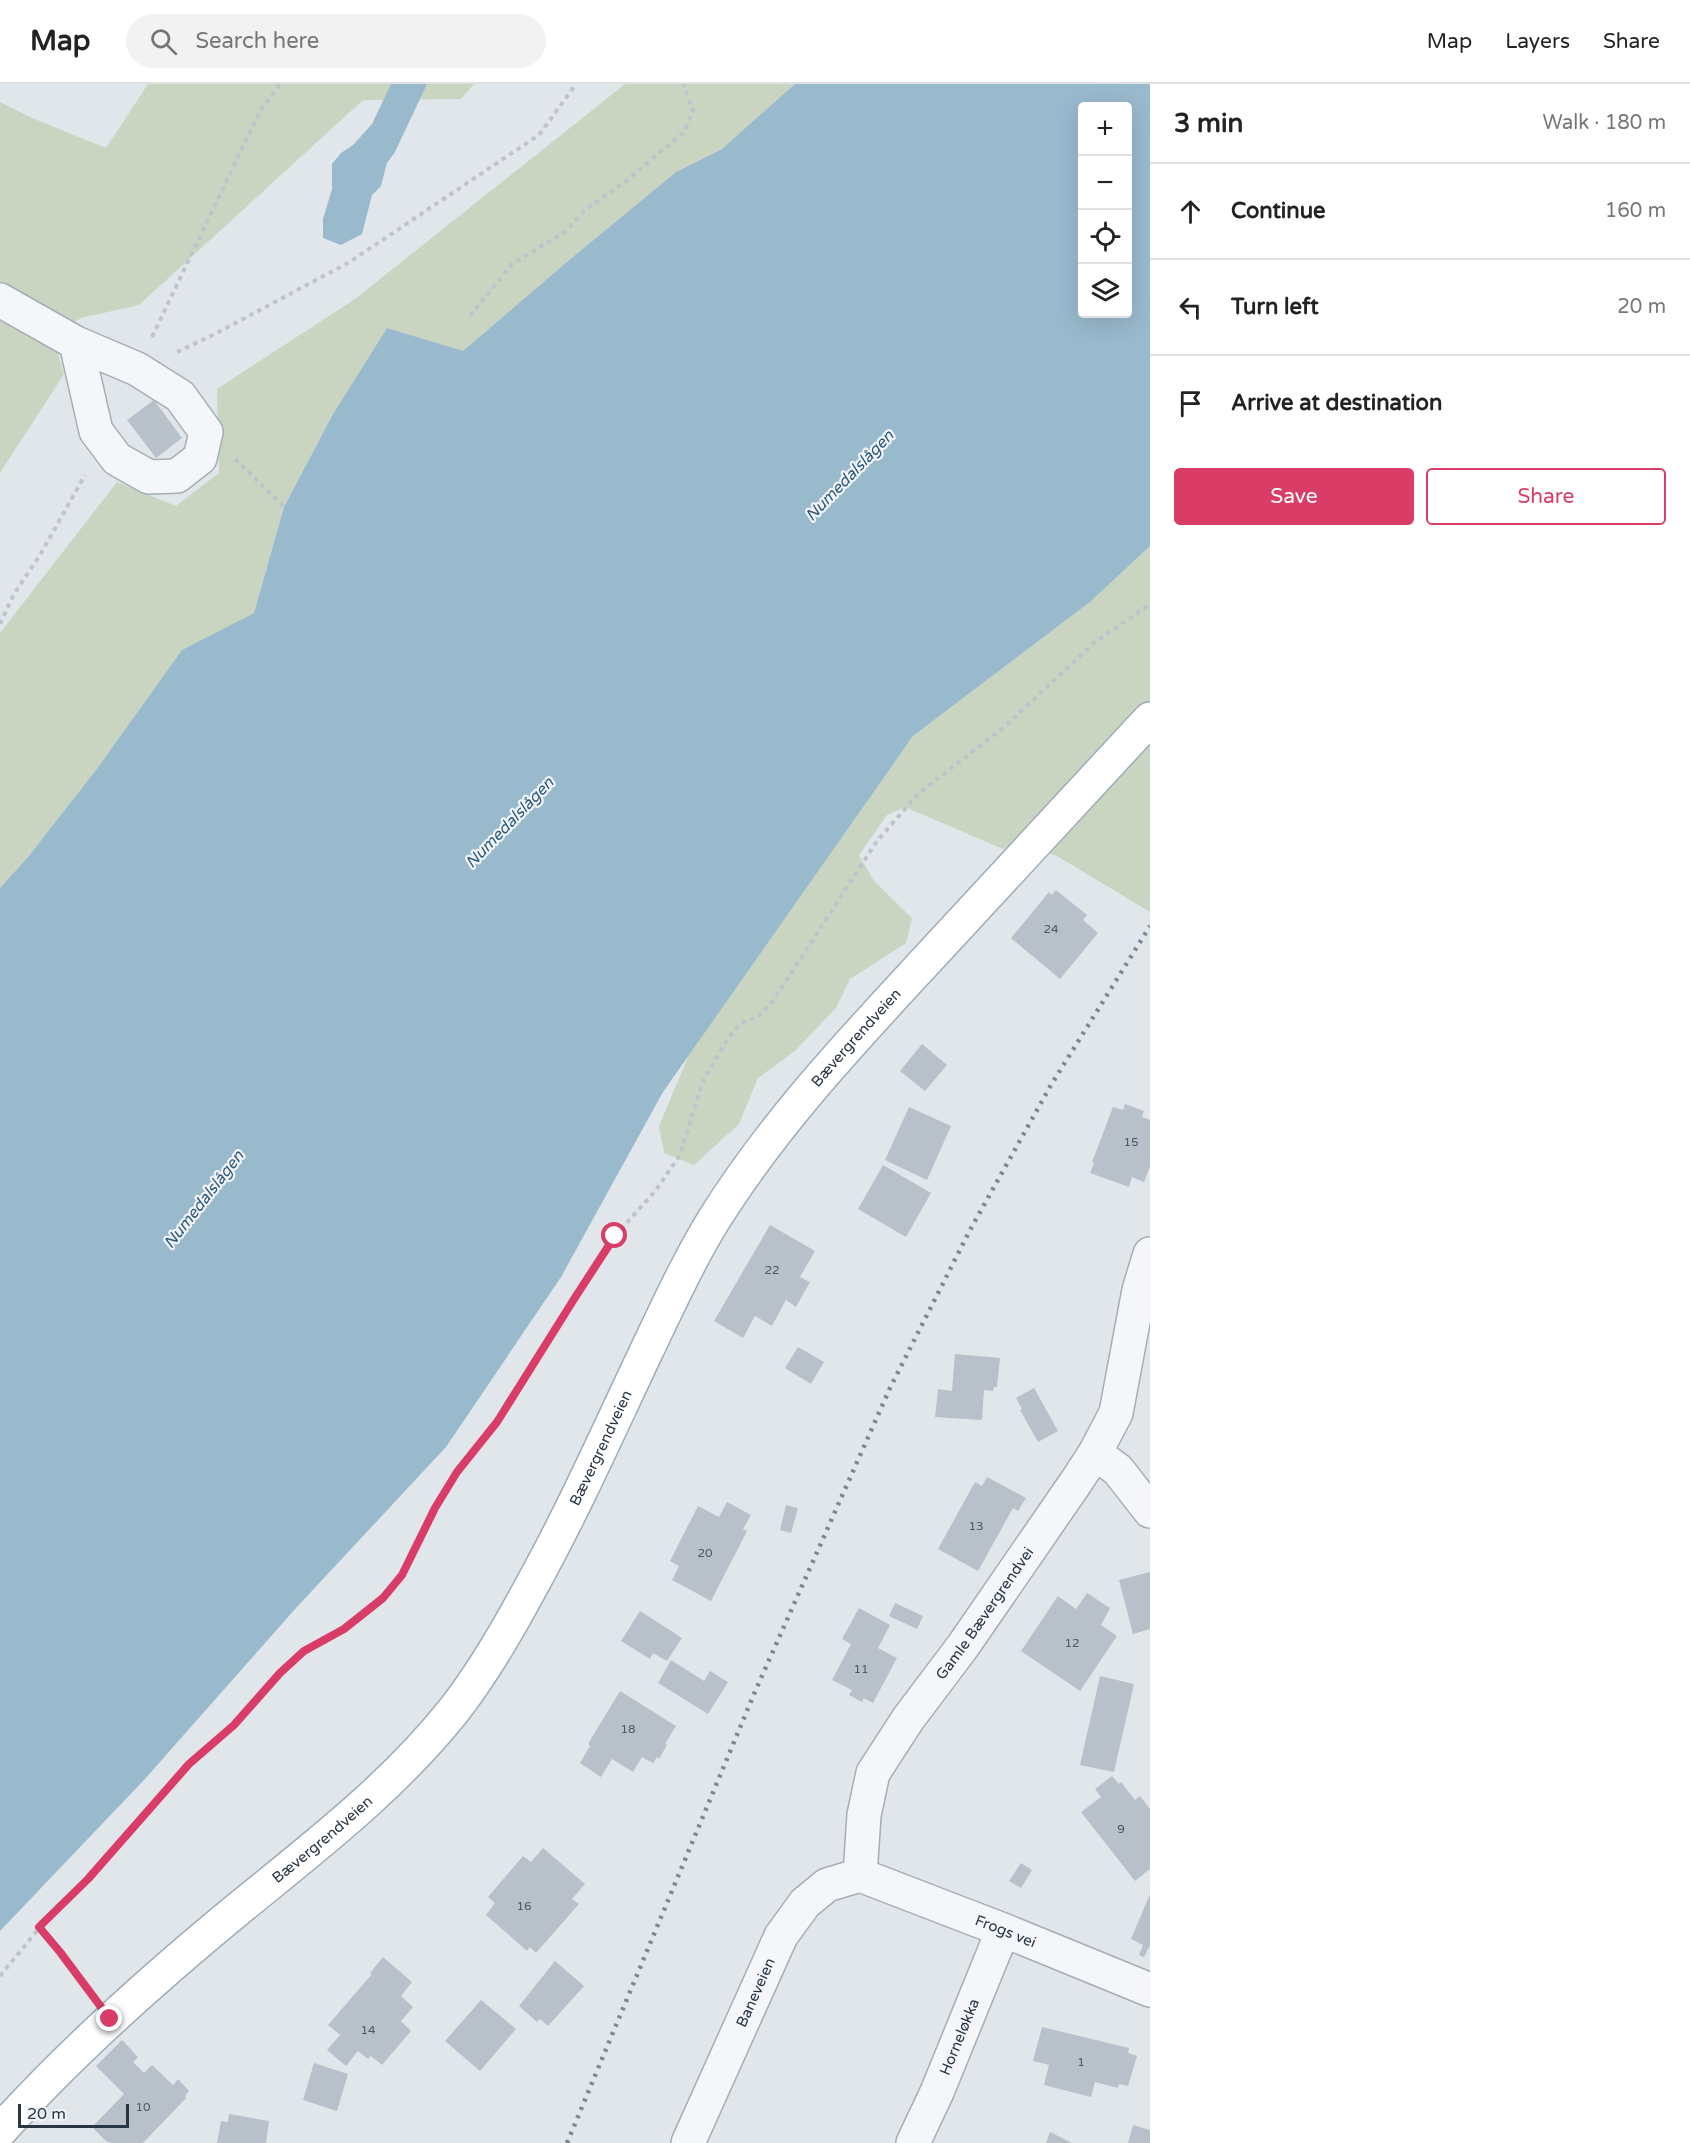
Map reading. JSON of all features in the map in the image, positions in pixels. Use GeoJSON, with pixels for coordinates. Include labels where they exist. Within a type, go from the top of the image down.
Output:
{"type":"FeatureCollection","features":[{"type":"Feature","properties":{"kind":"main road","name":"Bævergrendveien"},"geometry":{"type":"LineString","coordinates":[[0,2131],[37,2090],[110,2019],[205,1936],[363,1806],[417,1755],[457,1707],[510,1626],[562,1530],[671,1298],[711,1225],[740,1180],[781,1125],[888,1001],[1150,719]]}},
{"type":"Feature","properties":{"kind":"street"},"geometry":{"type":"LineString","coordinates":[[0,300],[76,343],[137,369],[180,396],[206,432],[201,458],[177,476],[149,477],[117,459],[96,431],[76,343]]}},
{"type":"Feature","properties":{"kind":"street","name":"Gamle Bævergrendvei"},"geometry":{"type":"LineString","coordinates":[[860,1875],[864,1815],[873,1773],[908,1719],[963,1646],[1095,1453],[1116,1413],[1139,1290],[1150,1254]]}},
{"type":"Feature","properties":{"kind":"street"},"geometry":{"type":"LineString","coordinates":[[1095,1453],[1118,1470],[1150,1511]]}},
{"type":"Feature","properties":{"kind":"street","name":"Frogs vei"},"geometry":{"type":"LineString","coordinates":[[860,1875],[1150,1990]]}},
{"type":"Feature","properties":{"kind":"street","name":"Baneveien"},"geometry":{"type":"LineString","coordinates":[[688,2143],[782,1936],[806,1903],[827,1885],[860,1875]]}},
{"type":"Feature","properties":{"kind":"street","name":"Horneløkka"},"geometry":{"type":"LineString","coordinates":[[913,2143],[937,2092],[1003,1930]]}},
{"type":"Feature","properties":{"kind":"path"},"geometry":{"type":"LineString","coordinates":[[137,369],[260,111],[280,84]]}},
{"type":"Feature","properties":{"kind":"path"},"geometry":{"type":"LineString","coordinates":[[137,369],[213,335],[348,263],[539,135],[576,84]]}},
{"type":"Feature","properties":{"kind":"path"},"geometry":{"type":"LineString","coordinates":[[470,316],[512,264],[565,232],[585,210],[626,181],[684,132],[693,111],[683,84]]}},
{"type":"Feature","properties":{"kind":"path"},"geometry":{"type":"LineString","coordinates":[[0,624],[14,594],[40,555],[89,467],[96,431]]}},
{"type":"Feature","properties":{"kind":"path"},"geometry":{"type":"LineString","coordinates":[[206,432],[284,507]]}},
{"type":"Feature","properties":{"kind":"path"},"geometry":{"type":"LineString","coordinates":[[0,1976],[39,1927],[88,1879],[189,1764],[234,1725],[280,1673],[304,1651],[344,1629],[383,1598],[402,1575],[435,1508],[457,1472],[497,1422],[615,1236],[656,1190],[680,1155],[702,1083],[729,1038],[741,1023],[758,1017],[773,1001],[877,841],[919,793],[1003,728],[1094,643],[1150,604]]}},
{"type":"Feature","properties":{"kind":"path"},"geometry":{"type":"LineString","coordinates":[[39,1927],[110,2019]]}},
{"type":"Feature","properties":{"kind":"green space"},"geometry":{"type":"Polygon","coordinates":[[[148,84],[474,84],[461,99],[363,100],[139,305],[81,318],[52,335],[64,374],[0,473],[0,102],[32,118],[106,148],[148,84]]]}},
{"type":"Feature","properties":{"kind":"green space"},"geometry":{"type":"Polygon","coordinates":[[[625,84],[795,84],[722,149],[676,172],[462,352],[387,328],[333,414],[284,507],[254,613],[182,650],[96,770],[28,857],[0,888],[0,633],[117,482],[176,506],[219,473],[217,389],[355,299],[625,84]]]}},
{"type":"Feature","properties":{"kind":"green space"},"geometry":{"type":"Polygon","coordinates":[[[1150,546],[1150,912],[1057,856],[1017,842],[1003,849],[905,807],[887,815],[859,855],[874,881],[912,918],[906,943],[850,979],[836,1008],[795,1051],[758,1078],[739,1124],[694,1165],[664,1153],[659,1126],[691,1050],[913,736],[1090,602],[1150,546]]]}},
{"type":"Feature","properties":{"kind":"water"},"geometry":{"type":"Polygon","coordinates":[[[391,84],[427,84],[395,152],[387,163],[381,186],[372,195],[362,234],[341,245],[323,238],[323,219],[332,189],[332,164],[372,124],[391,84]]]}},
{"type":"Feature","properties":{"kind":"water","name":"Numedalslågen"},"geometry":{"type":"Polygon","coordinates":[[[795,84],[1150,84],[1150,546],[1090,602],[913,736],[663,1092],[561,1277],[446,1447],[296,1608],[144,1780],[0,1931],[0,888],[28,857],[96,770],[182,650],[254,613],[284,507],[333,414],[387,328],[463,351],[676,172],[722,149],[795,84]]]}},
{"type":"Feature","properties":{"kind":"building"},"geometry":{"type":"Polygon","coordinates":[[[154,400],[182,438],[156,458],[127,420],[154,400]]]}},
{"type":"Feature","properties":{"kind":"building"},"geometry":{"type":"Polygon","coordinates":[[[1056,890],[1087,915],[1083,920],[1098,933],[1060,979],[1011,938],[1049,892],[1052,895],[1056,890]]]}},
{"type":"Feature","properties":{"kind":"building"},"geometry":{"type":"Polygon","coordinates":[[[922,1044],[947,1065],[925,1091],[900,1071],[922,1044]]]}},
{"type":"Feature","properties":{"kind":"building"},"geometry":{"type":"Polygon","coordinates":[[[1125,1104],[1144,1111],[1142,1117],[1150,1120],[1150,1166],[1144,1182],[1132,1177],[1129,1187],[1090,1173],[1113,1107],[1123,1110],[1125,1104]]]}},
{"type":"Feature","properties":{"kind":"building"},"geometry":{"type":"Polygon","coordinates":[[[909,1107],[951,1126],[927,1180],[885,1160],[909,1107]]]}},
{"type":"Feature","properties":{"kind":"building"},"geometry":{"type":"Polygon","coordinates":[[[883,1165],[931,1193],[906,1237],[858,1209],[883,1165]]]}},
{"type":"Feature","properties":{"kind":"building"},"geometry":{"type":"Polygon","coordinates":[[[770,1225],[815,1251],[800,1277],[810,1282],[796,1307],[786,1300],[772,1326],[755,1316],[743,1338],[714,1321],[770,1225]]]}},
{"type":"Feature","properties":{"kind":"building"},"geometry":{"type":"Polygon","coordinates":[[[798,1347],[824,1362],[811,1384],[785,1368],[798,1347]]]}},
{"type":"Feature","properties":{"kind":"building"},"geometry":{"type":"Polygon","coordinates":[[[955,1354],[1000,1358],[997,1387],[994,1387],[993,1391],[984,1390],[982,1420],[935,1417],[938,1389],[952,1391],[955,1354]]]}},
{"type":"Feature","properties":{"kind":"building"},"geometry":{"type":"Polygon","coordinates":[[[1034,1388],[1058,1431],[1038,1442],[1016,1398],[1034,1388]]]}},
{"type":"Feature","properties":{"kind":"building"},"geometry":{"type":"Polygon","coordinates":[[[987,1477],[1026,1498],[1018,1511],[1013,1508],[978,1571],[938,1549],[975,1482],[982,1486],[987,1477]]]}},
{"type":"Feature","properties":{"kind":"building"},"geometry":{"type":"Polygon","coordinates":[[[727,1502],[751,1515],[743,1529],[747,1531],[711,1601],[672,1580],[679,1566],[670,1561],[698,1506],[719,1517],[727,1502]]]}},
{"type":"Feature","properties":{"kind":"building"},"geometry":{"type":"Polygon","coordinates":[[[786,1505],[798,1508],[791,1533],[780,1530],[786,1505]]]}},
{"type":"Feature","properties":{"kind":"building"},"geometry":{"type":"Polygon","coordinates":[[[1150,1572],[1150,1629],[1133,1634],[1119,1580],[1150,1572]]]}},
{"type":"Feature","properties":{"kind":"building"},"geometry":{"type":"Polygon","coordinates":[[[1087,1593],[1110,1608],[1101,1625],[1117,1636],[1080,1691],[1021,1651],[1058,1596],[1076,1609],[1087,1593]]]}},
{"type":"Feature","properties":{"kind":"building"},"geometry":{"type":"Polygon","coordinates":[[[895,1603],[923,1616],[917,1629],[889,1616],[895,1603]]]}},
{"type":"Feature","properties":{"kind":"building"},"geometry":{"type":"Polygon","coordinates":[[[859,1608],[890,1625],[878,1648],[897,1658],[873,1703],[864,1698],[862,1702],[849,1695],[852,1690],[832,1680],[851,1644],[842,1639],[859,1608]]]}},
{"type":"Feature","properties":{"kind":"building"},"geometry":{"type":"Polygon","coordinates":[[[640,1611],[682,1638],[667,1661],[653,1653],[650,1659],[621,1641],[640,1611]]]}},
{"type":"Feature","properties":{"kind":"building"},"geometry":{"type":"Polygon","coordinates":[[[671,1660],[704,1681],[710,1671],[728,1682],[708,1714],[658,1683],[671,1660]]]}},
{"type":"Feature","properties":{"kind":"building"},"geometry":{"type":"Polygon","coordinates":[[[1100,1676],[1134,1684],[1114,1772],[1080,1765],[1100,1676]]]}},
{"type":"Feature","properties":{"kind":"building"},"geometry":{"type":"Polygon","coordinates":[[[620,1691],[676,1726],[659,1759],[657,1757],[653,1763],[642,1757],[633,1772],[612,1759],[601,1777],[580,1763],[590,1746],[588,1744],[620,1691]]]}},
{"type":"Feature","properties":{"kind":"building"},"geometry":{"type":"Polygon","coordinates":[[[1112,1776],[1119,1784],[1121,1782],[1135,1800],[1140,1796],[1150,1809],[1150,1869],[1135,1881],[1081,1812],[1101,1797],[1095,1789],[1112,1776]]]}},
{"type":"Feature","properties":{"kind":"building"},"geometry":{"type":"Polygon","coordinates":[[[543,1848],[585,1884],[572,1899],[579,1904],[536,1953],[530,1947],[527,1951],[486,1915],[495,1903],[488,1897],[523,1856],[531,1862],[543,1848]]]}},
{"type":"Feature","properties":{"kind":"building"},"geometry":{"type":"Polygon","coordinates":[[[1021,1863],[1032,1870],[1021,1888],[1009,1881],[1021,1863]]]}},
{"type":"Feature","properties":{"kind":"building"},"geometry":{"type":"Polygon","coordinates":[[[1150,1894],[1150,1948],[1144,1957],[1139,1955],[1143,1945],[1131,1939],[1150,1894]]]}},
{"type":"Feature","properties":{"kind":"building"},"geometry":{"type":"Polygon","coordinates":[[[383,1957],[412,1982],[401,1996],[413,2007],[401,2021],[411,2031],[382,2065],[371,2056],[368,2059],[358,2051],[346,2066],[327,2050],[340,2035],[328,2025],[372,1974],[370,1973],[383,1957]]]}},
{"type":"Feature","properties":{"kind":"building"},"geometry":{"type":"Polygon","coordinates":[[[555,1961],[584,1986],[548,2026],[540,2019],[537,2022],[519,2006],[555,1961]]]}},
{"type":"Feature","properties":{"kind":"building"},"geometry":{"type":"Polygon","coordinates":[[[481,2000],[516,2029],[480,2071],[445,2041],[481,2000]]]}},
{"type":"Feature","properties":{"kind":"building"},"geometry":{"type":"Polygon","coordinates":[[[1042,2027],[1129,2048],[1128,2053],[1137,2056],[1128,2086],[1119,2084],[1118,2088],[1095,2082],[1091,2097],[1044,2085],[1049,2065],[1033,2061],[1042,2027]]]}},
{"type":"Feature","properties":{"kind":"building"},"geometry":{"type":"Polygon","coordinates":[[[122,2040],[138,2057],[133,2062],[144,2073],[152,2065],[173,2085],[178,2079],[189,2091],[186,2098],[143,2143],[112,2143],[106,2141],[92,2127],[124,2094],[96,2066],[122,2040]]]}},
{"type":"Feature","properties":{"kind":"building"},"geometry":{"type":"Polygon","coordinates":[[[314,2063],[348,2074],[337,2111],[303,2100],[314,2063]]]}},
{"type":"Feature","properties":{"kind":"building"},"geometry":{"type":"Polygon","coordinates":[[[229,2114],[269,2121],[266,2143],[217,2143],[221,2121],[228,2122],[229,2114]]]}},
{"type":"Feature","properties":{"kind":"building"},"geometry":{"type":"Polygon","coordinates":[[[1133,2125],[1150,2130],[1150,2143],[1128,2143],[1133,2125]]]}},
{"type":"Feature","properties":{"kind":"building"},"geometry":{"type":"Polygon","coordinates":[[[1050,2132],[1072,2143],[1046,2143],[1050,2132]]]}},
{"type":"Feature","properties":{"kind":"railway"},"geometry":{"type":"LineString","coordinates":[[567,2143],[754,1694],[890,1388],[970,1230],[1051,1085],[1150,926]]}},
{"type":"Feature","properties":{"kind":"route"},"geometry":{"type":"LineString","coordinates":[[110,2019],[39,1927],[88,1879],[189,1764],[234,1725],[280,1673],[304,1651],[344,1629],[383,1598],[402,1575],[435,1508],[457,1472],[497,1422],[615,1236]]}}]}
